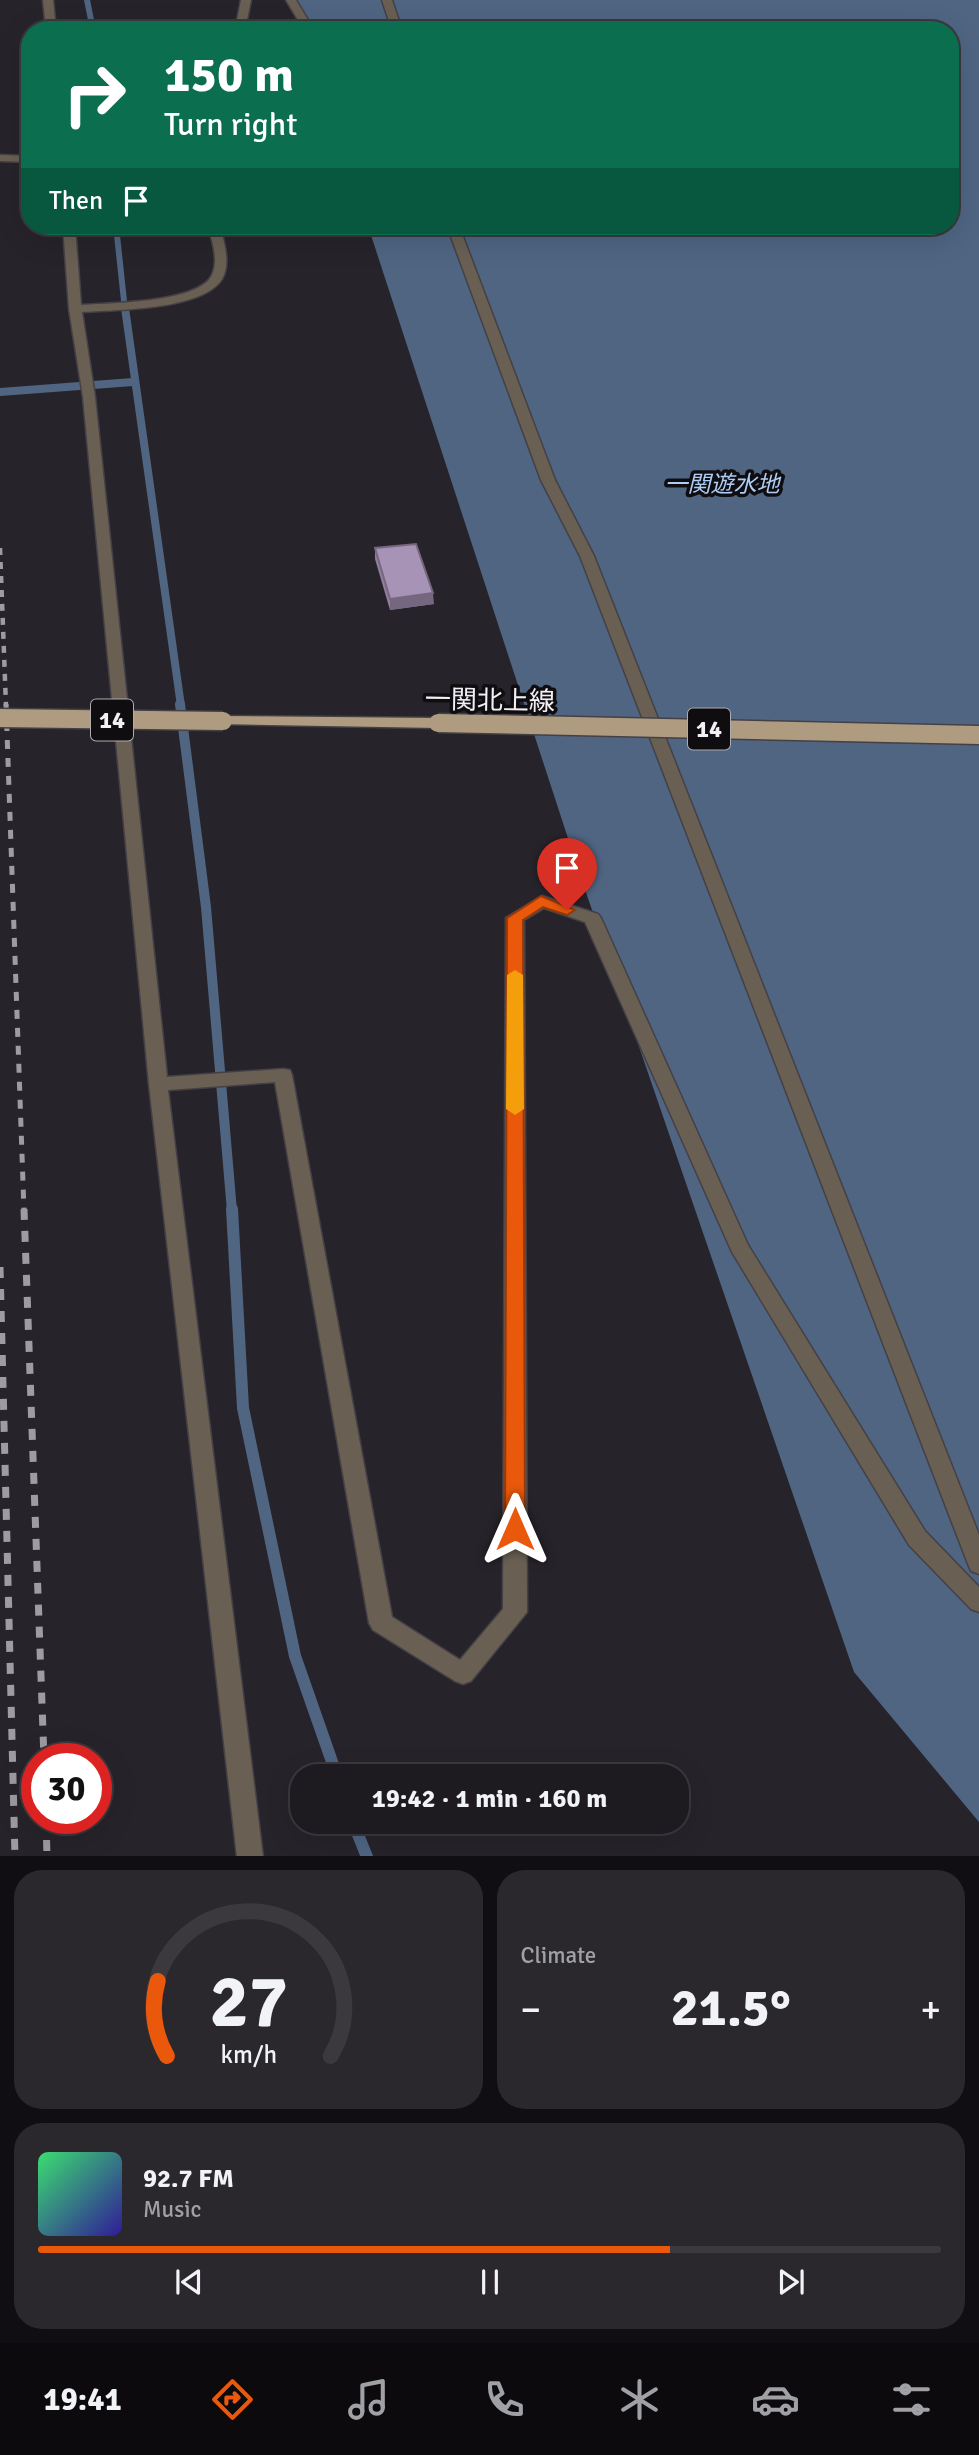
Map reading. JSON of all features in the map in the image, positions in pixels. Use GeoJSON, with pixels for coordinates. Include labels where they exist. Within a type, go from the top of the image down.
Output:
{"type":"FeatureCollection","features":[{"type":"Feature","properties":{"kind":"main road","name":"一関北上線"},"geometry":{"type":"LineString","coordinates":[[0,719],[438,723],[979,736]]}},
{"type":"Feature","properties":{"kind":"street"},"geometry":{"type":"LineString","coordinates":[[48,0],[50,21]]}},
{"type":"Feature","properties":{"kind":"street"},"geometry":{"type":"LineString","coordinates":[[242,21],[246,0]]}},
{"type":"Feature","properties":{"kind":"street"},"geometry":{"type":"LineString","coordinates":[[291,0],[304,21]]}},
{"type":"Feature","properties":{"kind":"street"},"geometry":{"type":"LineString","coordinates":[[387,0],[394,21]]}},
{"type":"Feature","properties":{"kind":"street"},"geometry":{"type":"LineString","coordinates":[[0,158],[21,159]]}},
{"type":"Feature","properties":{"kind":"street"},"geometry":{"type":"LineString","coordinates":[[70,235],[75,309],[89,397],[158,1084],[250,1856]]}},
{"type":"Feature","properties":{"kind":"street"},"geometry":{"type":"LineString","coordinates":[[75,309],[148,302],[197,293],[217,278],[221,256],[216,235]]}},
{"type":"Feature","properties":{"kind":"street"},"geometry":{"type":"LineString","coordinates":[[456,235],[548,480],[587,556],[979,1564]]}},
{"type":"Feature","properties":{"kind":"street"},"geometry":{"type":"LineString","coordinates":[[158,1084],[283,1075],[381,1623],[463,1674],[515,1612],[515,918],[541,901],[592,918],[739,1247],[917,1538],[979,1602]]}},
{"type":"Feature","properties":{"kind":"water","name":"一関遊水地"},"geometry":{"type":"Polygon","coordinates":[[[294,0],[979,0],[979,1822],[854,1672],[580,875],[371,235],[959,235],[959,21],[301,21],[294,0]]]}},
{"type":"Feature","properties":{"kind":"building"},"geometry":{"type":"Polygon","coordinates":[[[416,544],[433,593],[390,599],[375,548],[416,544]]]}},
{"type":"Feature","properties":{"kind":"waterway"},"geometry":{"type":"LineString","coordinates":[[87,0],[91,21]]}},
{"type":"Feature","properties":{"kind":"waterway"},"geometry":{"type":"LineString","coordinates":[[117,235],[125,310]]}},
{"type":"Feature","properties":{"kind":"waterway"},"geometry":{"type":"LineString","coordinates":[[125,308],[181,706]]}},
{"type":"Feature","properties":{"kind":"waterway"},"geometry":{"type":"LineString","coordinates":[[0,392],[133,382]]}},
{"type":"Feature","properties":{"kind":"waterway"},"geometry":{"type":"LineString","coordinates":[[180,704],[206,907],[232,1211]]}},
{"type":"Feature","properties":{"kind":"waterway"},"geometry":{"type":"LineString","coordinates":[[232,1209],[243,1408],[295,1656],[333,1764]]}},
{"type":"Feature","properties":{"kind":"waterway"},"geometry":{"type":"LineString","coordinates":[[358,1834],[367,1856]]}},
{"type":"Feature","properties":{"kind":"railway"},"geometry":{"type":"LineString","coordinates":[[0,548],[6,706]]}},
{"type":"Feature","properties":{"kind":"railway"},"geometry":{"type":"LineString","coordinates":[[6,704],[24,1211]]}},
{"type":"Feature","properties":{"kind":"railway"},"geometry":{"type":"LineString","coordinates":[[24,1209],[43,1743]]}},
{"type":"Feature","properties":{"kind":"railway"},"geometry":{"type":"LineString","coordinates":[[0,1267],[15,1856]]}},
{"type":"Feature","properties":{"kind":"railway"},"geometry":{"type":"LineString","coordinates":[[46,1834],[47,1856]]}},
{"type":"Feature","properties":{"kind":"slow traffic"},"geometry":{"type":"LineString","coordinates":[[515,975],[515,1109]]}},
{"type":"Feature","properties":{"kind":"route"},"geometry":{"type":"LineString","coordinates":[[515,1529],[515,918],[541,901],[567,910]]}}]}
